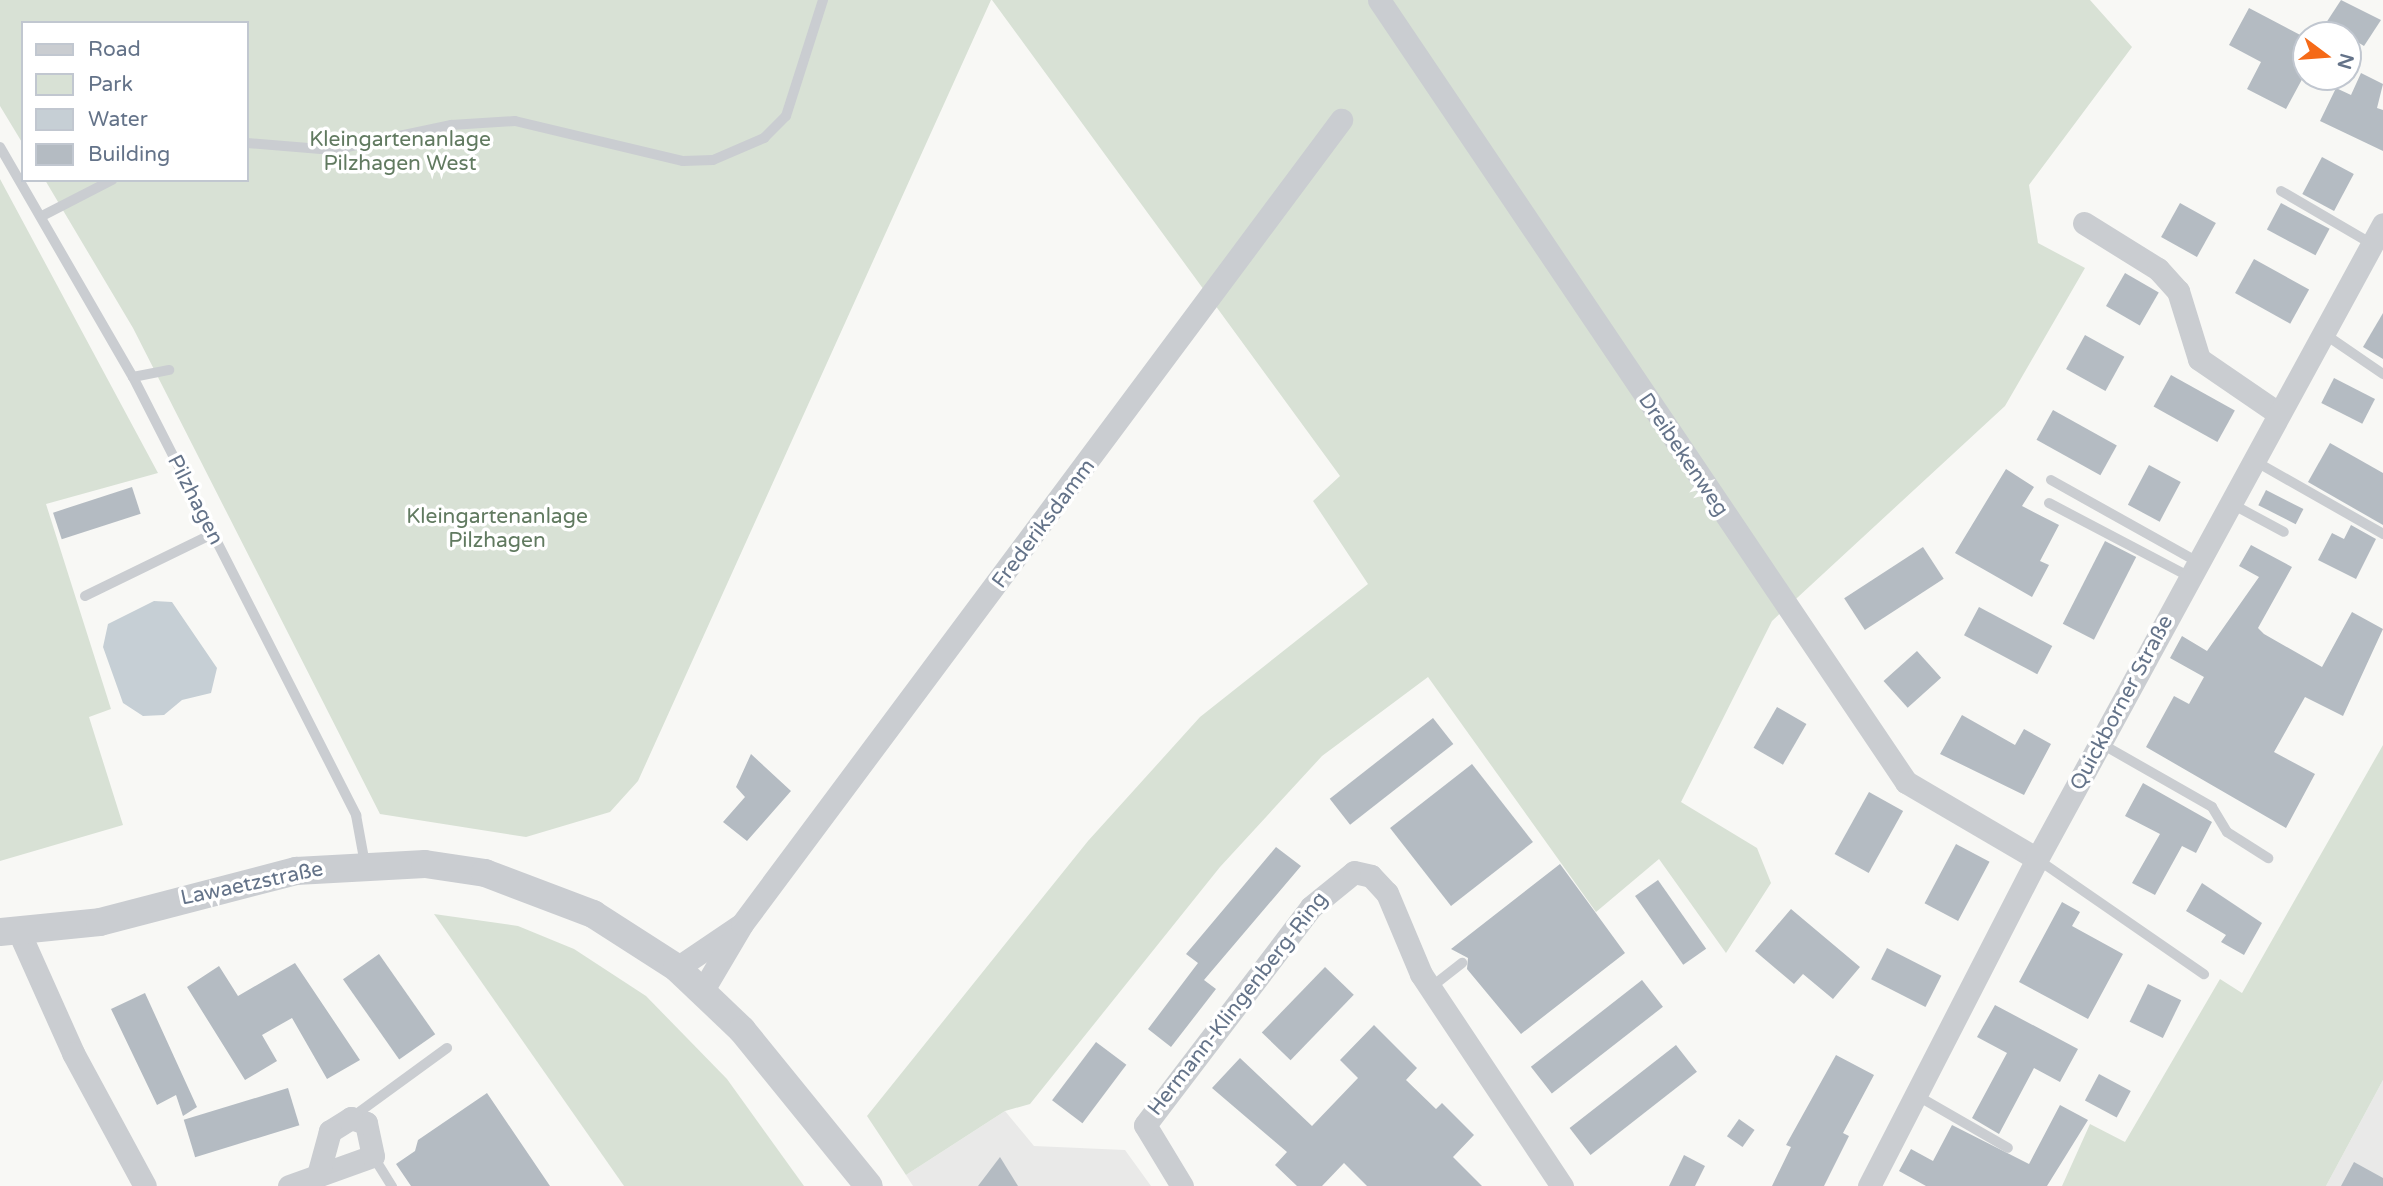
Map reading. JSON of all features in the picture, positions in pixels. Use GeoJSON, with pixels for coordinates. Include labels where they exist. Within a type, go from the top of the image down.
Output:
{"type":"FeatureCollection","features":[{"type":"Feature","properties":{"kind":"street","name":"Dreibekenweg"},"geometry":{"type":"LineString","coordinates":[[1379,0],[1906,782],[2037,859]]}},
{"type":"Feature","properties":{"kind":"street","name":"Frederiksdamm"},"geometry":{"type":"LineString","coordinates":[[703,990],[742,924],[1341,120]]}},
{"type":"Feature","properties":{"kind":"street"},"geometry":{"type":"LineString","coordinates":[[2084,223],[2158,269],[2178,291],[2199,359],[2278,414]]}},
{"type":"Feature","properties":{"kind":"street","name":"Quickborner Straße"},"geometry":{"type":"LineString","coordinates":[[1869,1186],[2037,859],[2378,234]]}},
{"type":"Feature","properties":{"kind":"street","name":"Lawaetzstraße"},"geometry":{"type":"LineString","coordinates":[[145,1186],[10,932],[100,922],[296,871],[365,864],[425,864],[485,873],[593,914],[677,968],[703,990],[791,1087],[869,1186]]}},
{"type":"Feature","properties":{"kind":"street","name":"Hermann-Klingenberg-Ring"},"geometry":{"type":"LineString","coordinates":[[1182,1186],[1145,1125],[1329,886],[1354,872],[1371,876],[1387,893],[1430,988],[1562,1186]]}},
{"type":"Feature","properties":{"kind":"street","name":"Frederiksdamm"},"geometry":{"type":"LineString","coordinates":[[677,968],[742,924]]}},
{"type":"Feature","properties":{"kind":"street","name":"Lawaetzstraße"},"geometry":{"type":"LineString","coordinates":[[791,1087],[846,1186]]}},
{"type":"Feature","properties":{"kind":"street"},"geometry":{"type":"LineString","coordinates":[[289,1186],[373,1156],[366,1123],[351,1118],[330,1131],[318,1175]]}},
{"type":"Feature","properties":{"kind":"lane"},"geometry":{"type":"LineString","coordinates":[[248,143],[333,150],[451,125],[515,121],[683,161],[713,160],[764,138],[786,117],[805,72],[823,0]]}},
{"type":"Feature","properties":{"kind":"lane","name":"Pilzhagen"},"geometry":{"type":"LineString","coordinates":[[0,147],[21,182]]}},
{"type":"Feature","properties":{"kind":"lane","name":"Pilzhagen"},"geometry":{"type":"LineString","coordinates":[[21,182],[133,377],[356,815],[365,864]]}},
{"type":"Feature","properties":{"kind":"lane"},"geometry":{"type":"LineString","coordinates":[[42,216],[107,182]]}},
{"type":"Feature","properties":{"kind":"lane"},"geometry":{"type":"LineString","coordinates":[[2281,191],[2378,234]]}},
{"type":"Feature","properties":{"kind":"lane"},"geometry":{"type":"LineString","coordinates":[[2323,333],[2383,374]]}},
{"type":"Feature","properties":{"kind":"lane"},"geometry":{"type":"LineString","coordinates":[[133,377],[169,370]]}},
{"type":"Feature","properties":{"kind":"lane"},"geometry":{"type":"LineString","coordinates":[[2253,460],[2383,534]]}},
{"type":"Feature","properties":{"kind":"lane"},"geometry":{"type":"LineString","coordinates":[[2051,480],[2194,569]]}},
{"type":"Feature","properties":{"kind":"lane"},"geometry":{"type":"LineString","coordinates":[[2049,503],[2194,569]]}},
{"type":"Feature","properties":{"kind":"lane"},"geometry":{"type":"LineString","coordinates":[[2230,503],[2284,532]]}},
{"type":"Feature","properties":{"kind":"lane"},"geometry":{"type":"LineString","coordinates":[[85,596],[212,534]]}},
{"type":"Feature","properties":{"kind":"lane"},"geometry":{"type":"LineString","coordinates":[[2100,743],[2212,807],[2227,832],[2268,858]]}},
{"type":"Feature","properties":{"kind":"lane"},"geometry":{"type":"LineString","coordinates":[[2037,859],[2204,974]]}},
{"type":"Feature","properties":{"kind":"lane"},"geometry":{"type":"LineString","coordinates":[[1430,988],[1462,963]]}},
{"type":"Feature","properties":{"kind":"lane"},"geometry":{"type":"LineString","coordinates":[[351,1118],[447,1048]]}},
{"type":"Feature","properties":{"kind":"lane"},"geometry":{"type":"LineString","coordinates":[[1916,1094],[2008,1148]]}},
{"type":"Feature","properties":{"kind":"lane"},"geometry":{"type":"LineString","coordinates":[[373,1156],[392,1186]]}},
{"type":"Feature","properties":{"kind":"shaded area"},"geometry":{"type":"Polygon","coordinates":[[[2383,1080],[2383,1186],[2326,1186],[2383,1080]]]}},
{"type":"Feature","properties":{"kind":"shaded area"},"geometry":{"type":"Polygon","coordinates":[[[1005,1111],[1034,1146],[1125,1150],[1151,1186],[913,1186],[906,1175],[1005,1111]]]}},
{"type":"Feature","properties":{"kind":"green space"},"geometry":{"type":"Polygon","coordinates":[[[0,0],[991,0],[638,781],[610,812],[526,837],[380,814],[133,328],[46,182],[248,182],[248,21],[21,21],[21,141],[0,106],[0,0]]]}},
{"type":"Feature","properties":{"kind":"green space"},"geometry":{"type":"Polygon","coordinates":[[[992,0],[2090,0],[2132,47],[2029,185],[2038,243],[2085,268],[2005,406],[1772,621],[1681,802],[1757,848],[1771,883],[1726,953],[1659,859],[1596,912],[1428,677],[1322,756],[1220,867],[1030,1104],[1005,1111],[906,1175],[867,1116],[1088,841],[1200,717],[1368,584],[1313,501],[1340,476],[992,0]]]}},
{"type":"Feature","properties":{"kind":"green space"},"geometry":{"type":"Polygon","coordinates":[[[0,179],[158,473],[46,504],[111,709],[89,717],[123,825],[0,861],[0,179]]]}},
{"type":"Feature","properties":{"kind":"green space"},"geometry":{"type":"Polygon","coordinates":[[[2383,745],[2383,1080],[2326,1186],[2062,1186],[2090,1124],[2125,1142],[2220,979],[2242,993],[2383,745]]]}},
{"type":"Feature","properties":{"kind":"green space"},"geometry":{"type":"Polygon","coordinates":[[[434,914],[518,926],[574,949],[646,996],[727,1079],[804,1186],[624,1186],[434,914]]]}},
{"type":"Feature","properties":{"kind":"water"},"geometry":{"type":"Polygon","coordinates":[[[154,601],[172,602],[217,668],[211,693],[182,700],[164,715],[143,716],[123,703],[103,647],[108,624],[154,601]]]}},
{"type":"Feature","properties":{"kind":"building"},"geometry":{"type":"Polygon","coordinates":[[[2341,0],[2381,20],[2364,46],[2362,21],[2327,21],[2341,0]]]}},
{"type":"Feature","properties":{"kind":"building"},"geometry":{"type":"Polygon","coordinates":[[[2249,8],[2292,31],[2292,91],[2296,91],[2286,109],[2247,89],[2261,62],[2229,45],[2249,8]]]}},
{"type":"Feature","properties":{"kind":"building"},"geometry":{"type":"Polygon","coordinates":[[[2362,74],[2383,84],[2377,108],[2383,110],[2383,151],[2320,121],[2335,91],[2351,95],[2353,91],[2362,91],[2362,74]]]}},
{"type":"Feature","properties":{"kind":"building"},"geometry":{"type":"Polygon","coordinates":[[[2322,157],[2354,174],[2334,211],[2302,194],[2322,157]]]}},
{"type":"Feature","properties":{"kind":"building"},"geometry":{"type":"Polygon","coordinates":[[[2180,203],[2216,223],[2197,257],[2161,237],[2180,203]]]}},
{"type":"Feature","properties":{"kind":"building"},"geometry":{"type":"Polygon","coordinates":[[[2281,203],[2330,229],[2315,255],[2267,229],[2281,203]]]}},
{"type":"Feature","properties":{"kind":"building"},"geometry":{"type":"Polygon","coordinates":[[[2254,259],[2309,290],[2290,324],[2235,293],[2254,259]]]}},
{"type":"Feature","properties":{"kind":"building"},"geometry":{"type":"Polygon","coordinates":[[[2125,273],[2159,292],[2140,325],[2106,306],[2125,273]]]}},
{"type":"Feature","properties":{"kind":"building"},"geometry":{"type":"Polygon","coordinates":[[[2383,313],[2383,359],[2363,347],[2383,313]]]}},
{"type":"Feature","properties":{"kind":"building"},"geometry":{"type":"Polygon","coordinates":[[[2085,335],[2124,357],[2105,391],[2066,369],[2085,335]]]}},
{"type":"Feature","properties":{"kind":"building"},"geometry":{"type":"Polygon","coordinates":[[[2171,375],[2235,410],[2217,442],[2154,406],[2171,375]]]}},
{"type":"Feature","properties":{"kind":"building"},"geometry":{"type":"Polygon","coordinates":[[[2334,378],[2375,399],[2362,424],[2321,403],[2334,378]]]}},
{"type":"Feature","properties":{"kind":"building"},"geometry":{"type":"Polygon","coordinates":[[[2053,410],[2117,445],[2100,475],[2037,440],[2053,410]]]}},
{"type":"Feature","properties":{"kind":"building"},"geometry":{"type":"Polygon","coordinates":[[[2330,443],[2383,473],[2383,525],[2308,482],[2330,443]]]}},
{"type":"Feature","properties":{"kind":"building"},"geometry":{"type":"Polygon","coordinates":[[[2149,465],[2181,482],[2160,522],[2128,505],[2149,465]]]}},
{"type":"Feature","properties":{"kind":"building"},"geometry":{"type":"Polygon","coordinates":[[[2006,469],[2034,487],[2022,506],[2059,525],[2040,561],[2049,565],[2032,597],[1955,553],[2006,469]]]}},
{"type":"Feature","properties":{"kind":"building"},"geometry":{"type":"Polygon","coordinates":[[[132,487],[141,514],[62,539],[53,513],[132,487]]]}},
{"type":"Feature","properties":{"kind":"building"},"geometry":{"type":"Polygon","coordinates":[[[2266,490],[2303,509],[2296,524],[2258,505],[2266,490]]]}},
{"type":"Feature","properties":{"kind":"building"},"geometry":{"type":"Polygon","coordinates":[[[2351,525],[2376,539],[2356,579],[2318,560],[2332,533],[2344,539],[2351,525]]]}},
{"type":"Feature","properties":{"kind":"building"},"geometry":{"type":"Polygon","coordinates":[[[2105,541],[2136,557],[2094,640],[2063,624],[2105,541]]]}},
{"type":"Feature","properties":{"kind":"building"},"geometry":{"type":"Polygon","coordinates":[[[2251,545],[2292,567],[2258,628],[2264,634],[2322,667],[2352,612],[2383,629],[2343,716],[2305,697],[2274,752],[2315,774],[2286,828],[2146,747],[2174,696],[2189,704],[2204,677],[2170,658],[2182,636],[2207,651],[2259,577],[2239,566],[2251,545]]]}},
{"type":"Feature","properties":{"kind":"building"},"geometry":{"type":"Polygon","coordinates":[[[1923,547],[1944,579],[1865,630],[1844,598],[1923,547]]]}},
{"type":"Feature","properties":{"kind":"building"},"geometry":{"type":"Polygon","coordinates":[[[1979,607],[2052,646],[2037,674],[1964,635],[1979,607]]]}},
{"type":"Feature","properties":{"kind":"building"},"geometry":{"type":"Polygon","coordinates":[[[1917,651],[1941,678],[1908,708],[1884,681],[1917,651]]]}},
{"type":"Feature","properties":{"kind":"building"},"geometry":{"type":"Polygon","coordinates":[[[1777,707],[1806,724],[1783,765],[1754,748],[1777,707]]]}},
{"type":"Feature","properties":{"kind":"building"},"geometry":{"type":"Polygon","coordinates":[[[1962,715],[2015,745],[2024,729],[2051,744],[2024,795],[1940,754],[1962,715]]]}},
{"type":"Feature","properties":{"kind":"building"},"geometry":{"type":"Polygon","coordinates":[[[1433,718],[1453,744],[1350,825],[1330,799],[1433,718]]]}},
{"type":"Feature","properties":{"kind":"building"},"geometry":{"type":"Polygon","coordinates":[[[751,754],[791,791],[747,841],[723,822],[745,797],[736,787],[751,754]]]}},
{"type":"Feature","properties":{"kind":"building"},"geometry":{"type":"Polygon","coordinates":[[[1472,764],[1533,842],[1451,906],[1390,828],[1472,764]]]}},
{"type":"Feature","properties":{"kind":"building"},"geometry":{"type":"Polygon","coordinates":[[[2143,783],[2212,822],[2196,853],[2182,846],[2155,895],[2132,883],[2160,834],[2125,816],[2143,783]]]}},
{"type":"Feature","properties":{"kind":"building"},"geometry":{"type":"Polygon","coordinates":[[[1869,792],[1903,811],[1869,873],[1835,854],[1869,792]]]}},
{"type":"Feature","properties":{"kind":"building"},"geometry":{"type":"Polygon","coordinates":[[[1956,844],[1990,862],[1958,921],[1925,903],[1956,844]]]}},
{"type":"Feature","properties":{"kind":"building"},"geometry":{"type":"Polygon","coordinates":[[[1276,847],[1301,866],[1204,980],[1216,989],[1171,1047],[1148,1029],[1198,963],[1186,954],[1276,847]]]}},
{"type":"Feature","properties":{"kind":"building"},"geometry":{"type":"Polygon","coordinates":[[[1560,864],[1625,953],[1521,1034],[1467,969],[1468,958],[1451,949],[1560,864]]]}},
{"type":"Feature","properties":{"kind":"building"},"geometry":{"type":"Polygon","coordinates":[[[1658,880],[1706,949],[1683,965],[1635,896],[1658,880]]]}},
{"type":"Feature","properties":{"kind":"building"},"geometry":{"type":"Polygon","coordinates":[[[2202,883],[2262,923],[2244,955],[2221,942],[2226,935],[2186,911],[2202,883]]]}},
{"type":"Feature","properties":{"kind":"building"},"geometry":{"type":"Polygon","coordinates":[[[2062,902],[2080,912],[2072,926],[2123,954],[2088,1019],[2019,982],[2062,902]]]}},
{"type":"Feature","properties":{"kind":"building"},"geometry":{"type":"Polygon","coordinates":[[[1791,909],[1860,967],[1833,999],[1803,974],[1794,984],[1755,951],[1791,909]]]}},
{"type":"Feature","properties":{"kind":"building"},"geometry":{"type":"Polygon","coordinates":[[[1887,948],[1941,976],[1925,1007],[1871,979],[1887,948]]]}},
{"type":"Feature","properties":{"kind":"building"},"geometry":{"type":"Polygon","coordinates":[[[379,954],[435,1034],[399,1060],[343,979],[379,954]]]}},
{"type":"Feature","properties":{"kind":"building"},"geometry":{"type":"Polygon","coordinates":[[[295,963],[360,1060],[327,1079],[292,1018],[262,1035],[277,1061],[245,1080],[187,987],[219,966],[238,996],[295,963]]]}},
{"type":"Feature","properties":{"kind":"building"},"geometry":{"type":"Polygon","coordinates":[[[1325,967],[1354,995],[1291,1060],[1262,1032],[1325,967]]]}},
{"type":"Feature","properties":{"kind":"building"},"geometry":{"type":"Polygon","coordinates":[[[1642,980],[1663,1007],[1552,1094],[1531,1067],[1642,980]]]}},
{"type":"Feature","properties":{"kind":"building"},"geometry":{"type":"Polygon","coordinates":[[[2148,984],[2181,1000],[2163,1038],[2130,1022],[2148,984]]]}},
{"type":"Feature","properties":{"kind":"building"},"geometry":{"type":"Polygon","coordinates":[[[145,993],[197,1107],[183,1116],[176,1095],[157,1105],[111,1009],[145,993]]]}},
{"type":"Feature","properties":{"kind":"building"},"geometry":{"type":"Polygon","coordinates":[[[1995,1005],[2078,1049],[2060,1082],[2034,1068],[1999,1134],[1972,1118],[2007,1053],[1977,1037],[1995,1005]]]}},
{"type":"Feature","properties":{"kind":"building"},"geometry":{"type":"Polygon","coordinates":[[[1374,1025],[1417,1068],[1406,1080],[1436,1109],[1442,1103],[1474,1135],[1453,1157],[1482,1186],[1367,1186],[1344,1163],[1322,1186],[1297,1186],[1275,1165],[1287,1152],[1212,1088],[1240,1058],[1312,1126],[1358,1078],[1340,1060],[1374,1025]]]}},
{"type":"Feature","properties":{"kind":"building"},"geometry":{"type":"Polygon","coordinates":[[[1096,1042],[1126,1065],[1082,1123],[1052,1100],[1096,1042]]]}},
{"type":"Feature","properties":{"kind":"building"},"geometry":{"type":"Polygon","coordinates":[[[1676,1045],[1697,1072],[1591,1155],[1570,1128],[1676,1045]]]}},
{"type":"Feature","properties":{"kind":"building"},"geometry":{"type":"Polygon","coordinates":[[[1836,1055],[1874,1075],[1843,1133],[1849,1136],[1824,1186],[1772,1186],[1791,1147],[1786,1145],[1836,1055]]]}},
{"type":"Feature","properties":{"kind":"building"},"geometry":{"type":"Polygon","coordinates":[[[2099,1074],[2131,1091],[2117,1117],[2085,1100],[2099,1074]]]}},
{"type":"Feature","properties":{"kind":"building"},"geometry":{"type":"Polygon","coordinates":[[[288,1088],[299,1125],[195,1157],[184,1120],[288,1088]]]}},
{"type":"Feature","properties":{"kind":"building"},"geometry":{"type":"Polygon","coordinates":[[[487,1093],[550,1186],[411,1186],[396,1164],[415,1151],[418,1140],[487,1093]]]}},
{"type":"Feature","properties":{"kind":"building"},"geometry":{"type":"Polygon","coordinates":[[[2060,1105],[2088,1120],[2047,1186],[1926,1186],[1899,1171],[1911,1149],[1933,1161],[1952,1125],[2029,1164],[2060,1105]]]}},
{"type":"Feature","properties":{"kind":"building"},"geometry":{"type":"Polygon","coordinates":[[[1739,1119],[1755,1130],[1743,1147],[1727,1136],[1739,1119]]]}},
{"type":"Feature","properties":{"kind":"building"},"geometry":{"type":"Polygon","coordinates":[[[1684,1155],[1705,1166],[1695,1186],[1669,1186],[1684,1155]]]}},
{"type":"Feature","properties":{"kind":"building"},"geometry":{"type":"Polygon","coordinates":[[[1000,1157],[1018,1186],[978,1186],[1000,1157]]]}},
{"type":"Feature","properties":{"kind":"building"},"geometry":{"type":"Polygon","coordinates":[[[2354,1162],[2383,1178],[2383,1186],[2341,1186],[2354,1162]]]}},
{"type":"Feature","properties":{"kind":"park label","name":"Kleingartenanlage Pilzhagen West"},"geometry":{"type":"Point","coordinates":[400,152]}},
{"type":"Feature","properties":{"kind":"park label","name":"Kleingartenanlage Pilzhagen"},"geometry":{"type":"Point","coordinates":[497,529]}}]}
